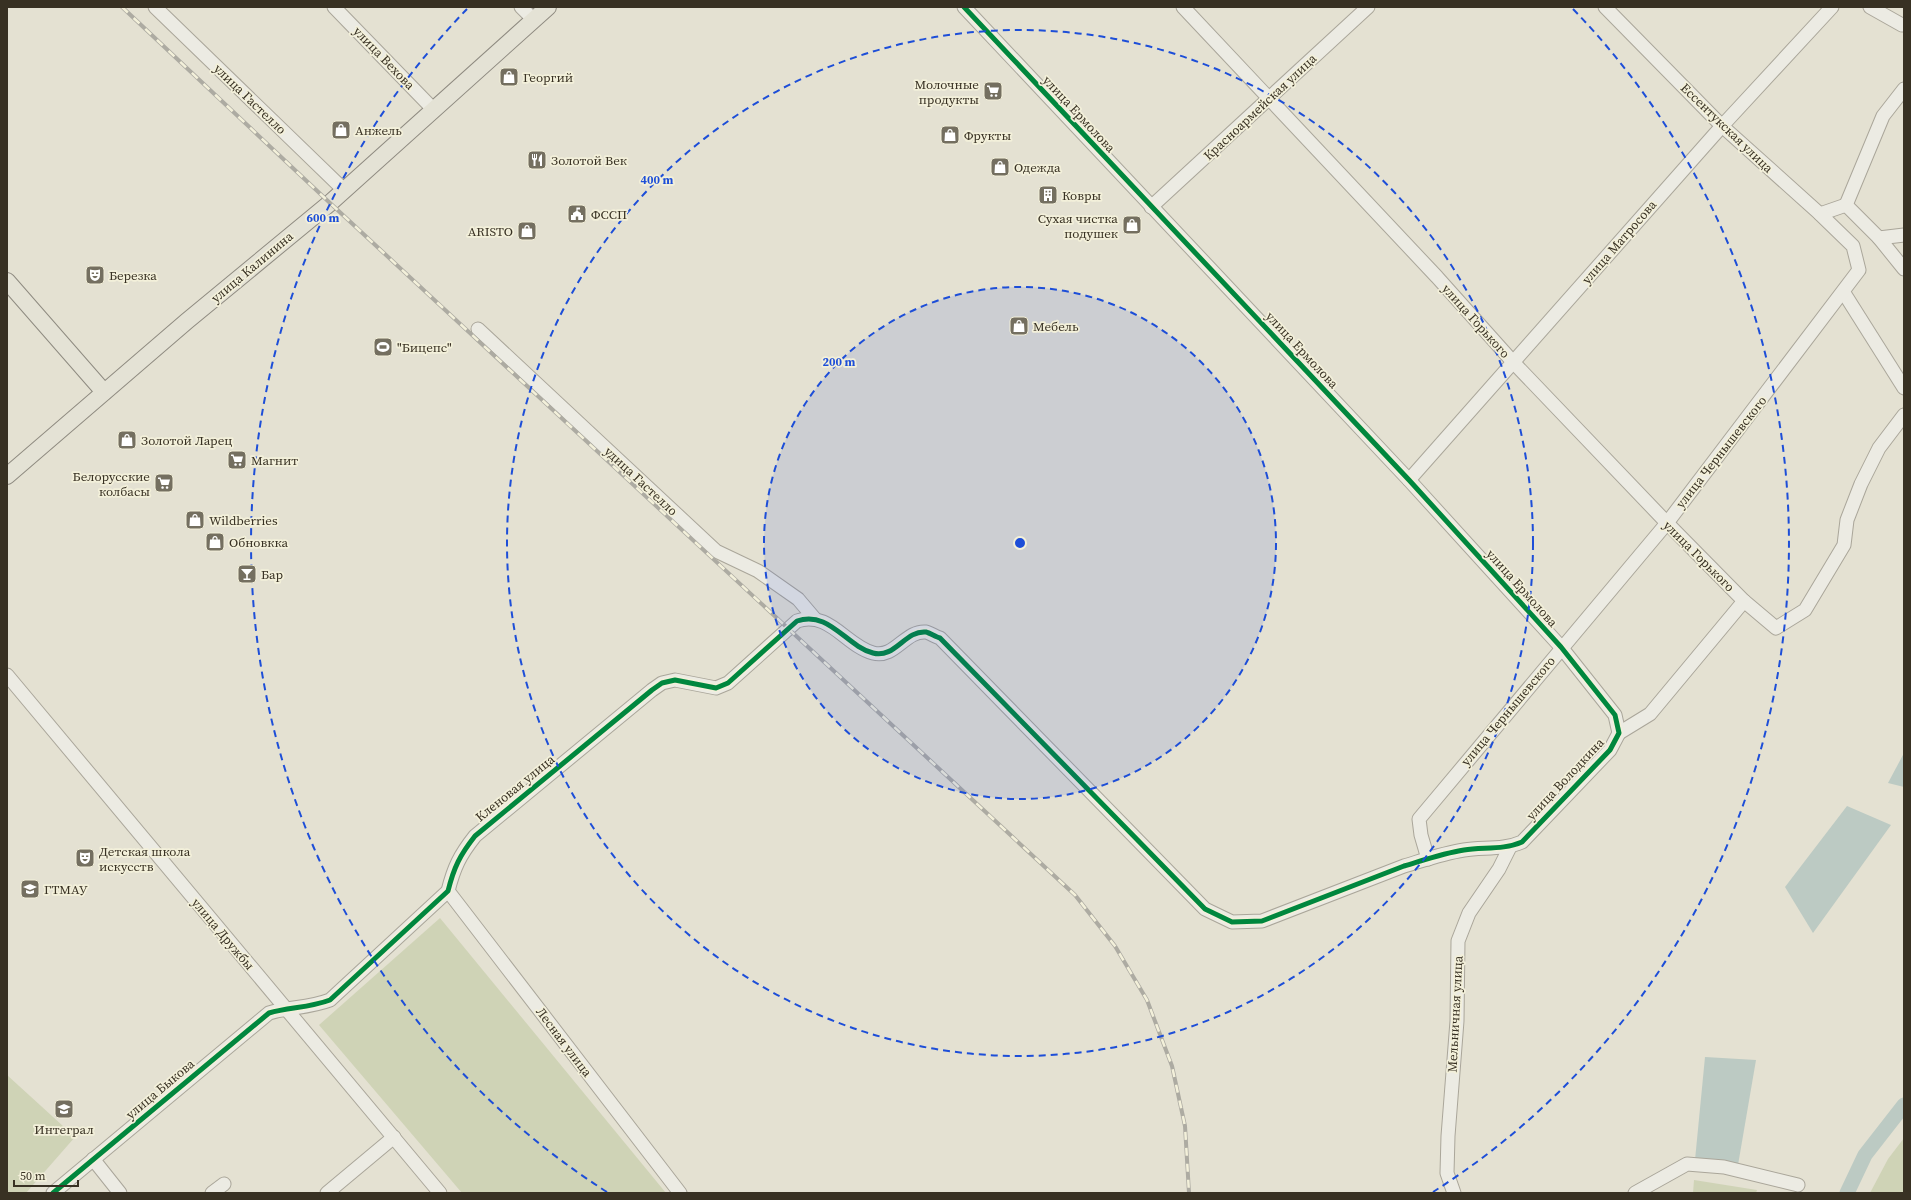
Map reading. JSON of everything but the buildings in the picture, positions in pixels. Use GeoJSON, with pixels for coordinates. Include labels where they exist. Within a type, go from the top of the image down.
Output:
{"type":"FeatureCollection","features":[{"type":"Feature","properties":{"kind":"main road","name":"улица Калинина"},"geometry":{"type":"LineString","coordinates":[[7,476],[104,392],[344,190],[548,7]]}},
{"type":"Feature","properties":{"kind":"main road"},"geometry":{"type":"LineString","coordinates":[[7,281],[104,392]]}},
{"type":"Feature","properties":{"kind":"street","name":"улица Гастелло"},"geometry":{"type":"LineString","coordinates":[[155,7],[344,190]]}},
{"type":"Feature","properties":{"kind":"street","name":"улица Вехова"},"geometry":{"type":"LineString","coordinates":[[334,7],[433,109]]}},
{"type":"Feature","properties":{"kind":"street"},"geometry":{"type":"LineString","coordinates":[[521,7],[534,20]]}},
{"type":"Feature","properties":{"kind":"street","name":"улица Ермолова"},"geometry":{"type":"LineString","coordinates":[[964,7],[1151,208],[1410,480],[1561,647],[1615,715]]}},
{"type":"Feature","properties":{"kind":"street","name":"улица Горького"},"geometry":{"type":"LineString","coordinates":[[1183,7],[1269,100],[1438,277],[1513,362],[1744,601],[1776,628],[1805,610],[1844,545],[1847,520],[1861,484],[1879,448],[1904,415]]}},
{"type":"Feature","properties":{"kind":"street","name":"Красноармейская улица"},"geometry":{"type":"LineString","coordinates":[[1151,208],[1368,7]]}},
{"type":"Feature","properties":{"kind":"street","name":"Ессентукская улица"},"geometry":{"type":"LineString","coordinates":[[1605,7],[1722,126],[1820,214],[1853,246]]}},
{"type":"Feature","properties":{"kind":"street","name":"улица Матросова"},"geometry":{"type":"LineString","coordinates":[[1410,480],[1722,126],[1832,7]]}},
{"type":"Feature","properties":{"kind":"street"},"geometry":{"type":"LineString","coordinates":[[1870,7],[1903,26]]}},
{"type":"Feature","properties":{"kind":"street"},"geometry":{"type":"LineString","coordinates":[[1820,214],[1846,205],[1883,116],[1904,89]]}},
{"type":"Feature","properties":{"kind":"street"},"geometry":{"type":"LineString","coordinates":[[1846,205],[1878,238],[1904,269]]}},
{"type":"Feature","properties":{"kind":"street"},"geometry":{"type":"LineString","coordinates":[[1878,238],[1904,235]]}},
{"type":"Feature","properties":{"kind":"street","name":"улица Чернышевского"},"geometry":{"type":"LineString","coordinates":[[1428,859],[1421,835],[1419,819],[1561,647],[1667,523],[1844,293],[1859,270],[1853,246]]}},
{"type":"Feature","properties":{"kind":"street"},"geometry":{"type":"LineString","coordinates":[[1844,293],[1904,388]]}},
{"type":"Feature","properties":{"kind":"street","name":"удица Гастелло"},"geometry":{"type":"LineString","coordinates":[[478,329],[716,551],[758,570],[798,599],[815,619]]}},
{"type":"Feature","properties":{"kind":"street","name":"улица Володкина"},"geometry":{"type":"LineString","coordinates":[[1510,847],[1522,842],[1610,750],[1619,733],[1650,714],[1744,601]]}},
{"type":"Feature","properties":{"kind":"street","name":"Кленовая улица"},"geometry":{"type":"LineString","coordinates":[[448,890],[454,867],[461,854],[475,836],[662,682],[675,680],[716,688],[728,683],[798,621],[805,618],[815,619]]}},
{"type":"Feature","properties":{"kind":"street"},"geometry":{"type":"LineString","coordinates":[[815,619],[832,626],[860,649],[875,654],[888,653],[911,636],[925,632],[940,638],[1205,909],[1232,922],[1262,921],[1404,866],[1428,859],[1463,850],[1510,847]]}},
{"type":"Feature","properties":{"kind":"street","name":"улица Дружбы"},"geometry":{"type":"LineString","coordinates":[[7,675],[440,1193]]}},
{"type":"Feature","properties":{"kind":"street","name":"улица Володкина"},"geometry":{"type":"LineString","coordinates":[[1615,715],[1619,733]]}},
{"type":"Feature","properties":{"kind":"street","name":"Мельничная улица"},"geometry":{"type":"LineString","coordinates":[[1454,1193],[1447,1172],[1448,1136],[1457,1022],[1458,941],[1469,913],[1499,869],[1510,847]]}},
{"type":"Feature","properties":{"kind":"street"},"geometry":{"type":"LineString","coordinates":[[285,1008],[303,1008],[330,1000],[448,890]]}},
{"type":"Feature","properties":{"kind":"street","name":"Лесная улица"},"geometry":{"type":"LineString","coordinates":[[448,890],[680,1193]]}},
{"type":"Feature","properties":{"kind":"street","name":"улица Быкова"},"geometry":{"type":"LineString","coordinates":[[53,1193],[269,1013],[285,1008]]}},
{"type":"Feature","properties":{"kind":"street"},"geometry":{"type":"LineString","coordinates":[[327,1193],[394,1137]]}},
{"type":"Feature","properties":{"kind":"street"},"geometry":{"type":"LineString","coordinates":[[93,1159],[120,1193]]}},
{"type":"Feature","properties":{"kind":"street"},"geometry":{"type":"LineString","coordinates":[[1636,1193],[1687,1164],[1724,1167],[1798,1185]]}},
{"type":"Feature","properties":{"kind":"street"},"geometry":{"type":"LineString","coordinates":[[212,1193],[224,1184]]}},
{"type":"Feature","properties":{"kind":"green space"},"geometry":{"type":"Polygon","coordinates":[[[440,918],[666,1193],[462,1193],[319,1025],[440,918]]]}},
{"type":"Feature","properties":{"kind":"green space"},"geometry":{"type":"Polygon","coordinates":[[[7,1075],[75,1137],[26,1193],[7,1193],[7,1075]]]}},
{"type":"Feature","properties":{"kind":"green space"},"geometry":{"type":"Polygon","coordinates":[[[1904,1138],[1904,1193],[1870,1193],[1888,1159],[1904,1138]]]}},
{"type":"Feature","properties":{"kind":"green space"},"geometry":{"type":"Polygon","coordinates":[[[1694,1180],[1757,1190],[1756,1193],[1693,1193],[1694,1180]]]}},
{"type":"Feature","properties":{"kind":"shaded area"},"geometry":{"type":"Polygon","coordinates":[[[1904,753],[1904,787],[1888,783],[1904,753]]]}},
{"type":"Feature","properties":{"kind":"shaded area"},"geometry":{"type":"Polygon","coordinates":[[[1847,806],[1891,825],[1813,933],[1785,887],[1847,806]]]}},
{"type":"Feature","properties":{"kind":"shaded area"},"geometry":{"type":"Polygon","coordinates":[[[1705,1057],[1756,1060],[1738,1165],[1695,1160],[1705,1057]]]}},
{"type":"Feature","properties":{"kind":"waterway"},"geometry":{"type":"LineString","coordinates":[[1847,1193],[1865,1155],[1904,1105]]}},
{"type":"Feature","properties":{"kind":"railway"},"geometry":{"type":"LineString","coordinates":[[122,7],[330,203],[1075,895],[1115,946],[1147,1000],[1172,1066],[1185,1126],[1189,1193]]}},
{"type":"Feature","properties":{"kind":"cycle path"},"geometry":{"type":"LineString","coordinates":[[53,1193],[269,1013],[314,1005],[330,1000],[448,891],[458,862],[465,849],[475,836],[652,690],[662,683],[675,680],[716,688],[728,683],[797,621],[808,619],[819,620],[828,624],[863,649],[881,654],[888,652],[912,635],[919,633],[926,632],[940,638],[1205,909],[1232,922],[1262,921],[1404,866],[1442,855],[1471,849],[1515,845],[1522,842],[1610,750],[1619,733],[1615,715],[1561,647],[1409,480],[964,7]]}},
{"type":"Feature","properties":{"kind":"place","name":"Георгий"},"geometry":{"type":"Point","coordinates":[509,77]}},
{"type":"Feature","properties":{"kind":"place","name":"Молочные продукты"},"geometry":{"type":"Point","coordinates":[993,91]}},
{"type":"Feature","properties":{"kind":"place","name":"Анжель"},"geometry":{"type":"Point","coordinates":[341,130]}},
{"type":"Feature","properties":{"kind":"place","name":"Фрукты"},"geometry":{"type":"Point","coordinates":[950,135]}},
{"type":"Feature","properties":{"kind":"place","name":"Золотой Век"},"geometry":{"type":"Point","coordinates":[537,160]}},
{"type":"Feature","properties":{"kind":"place","name":"Одежда"},"geometry":{"type":"Point","coordinates":[1000,167]}},
{"type":"Feature","properties":{"kind":"place","name":"Ковры"},"geometry":{"type":"Point","coordinates":[1048,195]}},
{"type":"Feature","properties":{"kind":"place","name":"ФССП"},"geometry":{"type":"Point","coordinates":[577,214]}},
{"type":"Feature","properties":{"kind":"place","name":"Сухая чистка подушек"},"geometry":{"type":"Point","coordinates":[1132,225]}},
{"type":"Feature","properties":{"kind":"place","name":"ARISTO"},"geometry":{"type":"Point","coordinates":[527,231]}},
{"type":"Feature","properties":{"kind":"place","name":"Березка"},"geometry":{"type":"Point","coordinates":[95,275]}},
{"type":"Feature","properties":{"kind":"place","name":"Мебель"},"geometry":{"type":"Point","coordinates":[1019,326]}},
{"type":"Feature","properties":{"kind":"place","name":"\"Бицепс\""},"geometry":{"type":"Point","coordinates":[383,347]}},
{"type":"Feature","properties":{"kind":"place","name":"Золотой Ларец"},"geometry":{"type":"Point","coordinates":[127,440]}},
{"type":"Feature","properties":{"kind":"place","name":"Магнит"},"geometry":{"type":"Point","coordinates":[237,460]}},
{"type":"Feature","properties":{"kind":"place","name":"Белорусские колбасы"},"geometry":{"type":"Point","coordinates":[164,483]}},
{"type":"Feature","properties":{"kind":"place","name":"Wildberries"},"geometry":{"type":"Point","coordinates":[195,520]}},
{"type":"Feature","properties":{"kind":"place","name":"Обновкка"},"geometry":{"type":"Point","coordinates":[215,542]}},
{"type":"Feature","properties":{"kind":"place","name":"Бар"},"geometry":{"type":"Point","coordinates":[247,574]}},
{"type":"Feature","properties":{"kind":"place","name":"Детская школа искусств"},"geometry":{"type":"Point","coordinates":[85,858]}},
{"type":"Feature","properties":{"kind":"place","name":"ГТМАУ"},"geometry":{"type":"Point","coordinates":[30,889]}},
{"type":"Feature","properties":{"kind":"place","name":"Интеграл"},"geometry":{"type":"Point","coordinates":[64,1109]}}]}
